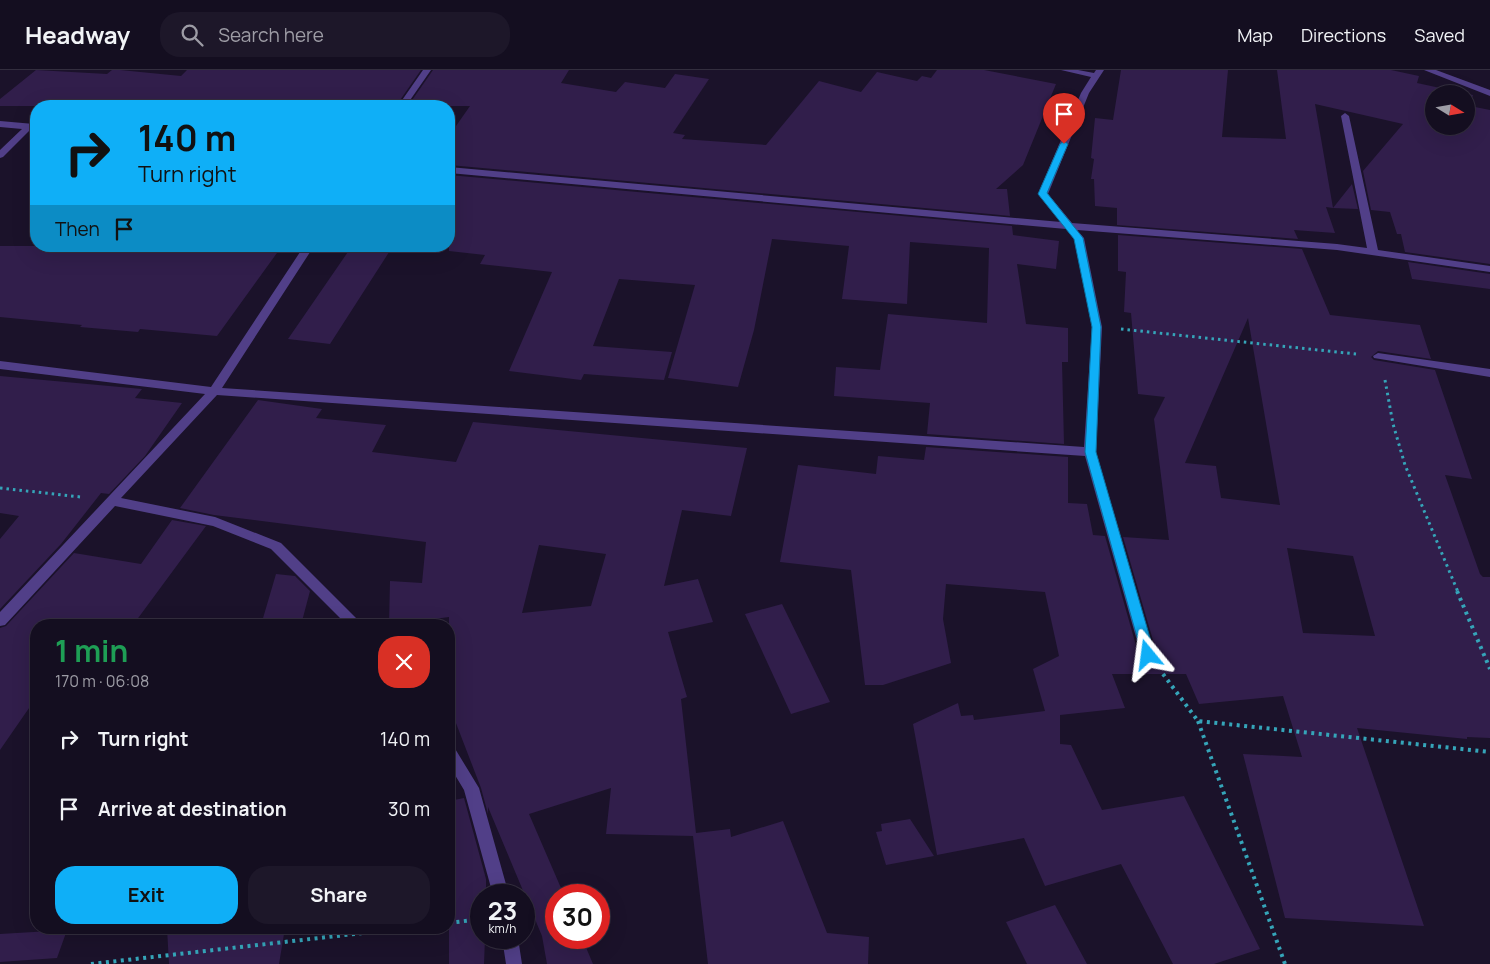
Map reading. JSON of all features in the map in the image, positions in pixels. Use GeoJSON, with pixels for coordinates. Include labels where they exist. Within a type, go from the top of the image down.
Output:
{"type":"FeatureCollection","features":[{"type":"Feature","properties":{"kind":"street"},"geometry":{"type":"LineString","coordinates":[[406,100],[427,70]]}},
{"type":"Feature","properties":{"kind":"street"},"geometry":{"type":"LineString","coordinates":[[1065,70],[1098,73],[1085,93],[1043,194],[1079,238],[1097,327],[1090,452],[1148,655]]}},
{"type":"Feature","properties":{"kind":"street"},"geometry":{"type":"LineString","coordinates":[[1428,70],[1490,93]]}},
{"type":"Feature","properties":{"kind":"street"},"geometry":{"type":"LineString","coordinates":[[1345,116],[1373,252]]}},
{"type":"Feature","properties":{"kind":"street"},"geometry":{"type":"LineString","coordinates":[[0,124],[30,126]]}},
{"type":"Feature","properties":{"kind":"street"},"geometry":{"type":"LineString","coordinates":[[0,155],[30,128]]}},
{"type":"Feature","properties":{"kind":"street"},"geometry":{"type":"LineString","coordinates":[[455,171],[1068,226],[1337,247],[1490,269]]}},
{"type":"Feature","properties":{"kind":"street"},"geometry":{"type":"LineString","coordinates":[[0,621],[214,391],[305,252]]}},
{"type":"Feature","properties":{"kind":"street"},"geometry":{"type":"LineString","coordinates":[[1378,356],[1490,373]]}},
{"type":"Feature","properties":{"kind":"street"},"geometry":{"type":"LineString","coordinates":[[0,365],[214,391],[1090,452]]}},
{"type":"Feature","properties":{"kind":"street"},"geometry":{"type":"LineString","coordinates":[[113,501],[215,522],[276,546],[350,619]]}},
{"type":"Feature","properties":{"kind":"street"},"geometry":{"type":"LineString","coordinates":[[455,762],[471,788],[498,884]]}},
{"type":"Feature","properties":{"kind":"street"},"geometry":{"type":"LineString","coordinates":[[512,949],[514,964]]}},
{"type":"Feature","properties":{"kind":"path"},"geometry":{"type":"LineString","coordinates":[[1097,327],[1378,356],[1386,383],[1393,424],[1405,465],[1490,670]]}},
{"type":"Feature","properties":{"kind":"path"},"geometry":{"type":"LineString","coordinates":[[0,488],[113,501]]}},
{"type":"Feature","properties":{"kind":"path"},"geometry":{"type":"LineString","coordinates":[[1148,655],[1198,720],[1285,964]]}},
{"type":"Feature","properties":{"kind":"path"},"geometry":{"type":"LineString","coordinates":[[1198,720],[1490,752]]}},
{"type":"Feature","properties":{"kind":"path"},"geometry":{"type":"LineString","coordinates":[[455,922],[470,920]]}},
{"type":"Feature","properties":{"kind":"path"},"geometry":{"type":"LineString","coordinates":[[90,964],[354,934]]}},
{"type":"Feature","properties":{"kind":"building"},"geometry":{"type":"Polygon","coordinates":[[[36,70],[107,74],[112,70],[120,70],[181,76],[187,70],[421,70],[400,100],[30,100],[30,106],[0,106],[0,99],[36,70]]]}},
{"type":"Feature","properties":{"kind":"building"},"geometry":{"type":"Polygon","coordinates":[[[433,70],[569,70],[561,83],[616,92],[625,82],[665,88],[675,74],[709,79],[673,133],[685,135],[682,139],[766,145],[819,81],[861,92],[877,72],[917,81],[922,76],[931,78],[937,70],[984,70],[1056,84],[1023,165],[996,189],[1007,189],[1010,216],[455,166],[455,127],[470,106],[455,106],[455,100],[412,100],[433,70]]]}},
{"type":"Feature","properties":{"kind":"building"},"geometry":{"type":"Polygon","coordinates":[[[1121,70],[1228,70],[1222,137],[1286,139],[1277,70],[1391,70],[1419,76],[1417,83],[1426,85],[1425,135],[1475,135],[1475,107],[1490,110],[1490,264],[1405,252],[1401,234],[1397,234],[1390,212],[1371,210],[1363,171],[1403,124],[1315,104],[1333,208],[1326,207],[1335,233],[1294,230],[1298,239],[1117,225],[1117,208],[1095,206],[1094,179],[1091,179],[1094,159],[1091,158],[1095,118],[1113,120],[1121,70]]]}},
{"type":"Feature","properties":{"kind":"building"},"geometry":{"type":"Polygon","coordinates":[[[455,176],[1012,226],[1013,235],[1059,241],[1056,269],[1017,264],[1026,324],[1068,328],[1068,362],[1062,362],[1064,444],[927,434],[930,403],[834,396],[836,367],[880,370],[888,314],[987,323],[989,248],[910,242],[907,304],[842,299],[849,246],[772,239],[754,330],[738,387],[668,378],[695,285],[619,279],[593,346],[672,352],[664,380],[584,374],[581,380],[509,371],[552,272],[480,264],[485,255],[455,252],[455,176]]]}},
{"type":"Feature","properties":{"kind":"building"},"geometry":{"type":"Polygon","coordinates":[[[1352,184],[1358,209],[1333,208],[1352,184]]]}},
{"type":"Feature","properties":{"kind":"building"},"geometry":{"type":"Polygon","coordinates":[[[1118,235],[1302,249],[1330,315],[1420,325],[1431,359],[1378,351],[1371,357],[1374,360],[1435,370],[1472,479],[1445,475],[1480,574],[1483,577],[1490,577],[1490,738],[1467,737],[1467,739],[1357,728],[1424,926],[1285,918],[1243,754],[1302,757],[1283,696],[1199,704],[1186,674],[1112,674],[1125,708],[1060,715],[1060,744],[1071,745],[1102,810],[1184,796],[1260,949],[1214,964],[1173,964],[1121,864],[1045,886],[1024,838],[937,855],[913,724],[958,703],[961,716],[973,715],[974,720],[1045,711],[1033,669],[1059,656],[1045,592],[946,584],[943,619],[951,663],[883,685],[865,685],[851,570],[780,562],[798,465],[876,474],[878,456],[924,460],[926,447],[1068,457],[1068,503],[1087,504],[1093,535],[1105,536],[1139,656],[1142,661],[1147,663],[1155,660],[1157,654],[1123,537],[1169,540],[1154,419],[1165,397],[1138,394],[1131,313],[1124,312],[1126,272],[1118,271],[1118,235]],[[1248,318],[1185,463],[1216,466],[1221,498],[1280,505],[1248,318]],[[1287,548],[1303,633],[1375,636],[1353,556],[1287,548]]]}},
{"type":"Feature","properties":{"kind":"building"},"geometry":{"type":"Polygon","coordinates":[[[0,246],[30,246],[30,252],[278,252],[217,336],[140,329],[138,332],[80,327],[82,325],[0,317],[0,246]]]}},
{"type":"Feature","properties":{"kind":"building"},"geometry":{"type":"Polygon","coordinates":[[[348,252],[389,252],[330,344],[288,339],[348,252]]]}},
{"type":"Feature","properties":{"kind":"building"},"geometry":{"type":"Polygon","coordinates":[[[1408,262],[1490,274],[1490,289],[1412,279],[1408,262]]]}},
{"type":"Feature","properties":{"kind":"building"},"geometry":{"type":"Polygon","coordinates":[[[0,376],[142,389],[135,398],[182,403],[145,456],[109,494],[101,493],[61,544],[0,609],[0,539],[19,516],[0,513],[0,376]]]}},
{"type":"Feature","properties":{"kind":"building"},"geometry":{"type":"Polygon","coordinates":[[[258,400],[322,409],[316,418],[386,425],[372,452],[456,462],[473,422],[747,448],[731,516],[682,510],[664,586],[698,579],[713,622],[668,632],[687,697],[681,699],[696,833],[730,829],[731,837],[783,821],[827,933],[869,937],[868,964],[708,964],[693,836],[606,834],[611,788],[529,814],[559,884],[545,884],[545,949],[587,949],[593,964],[547,964],[542,936],[535,919],[535,884],[520,884],[488,807],[488,814],[481,788],[455,721],[455,619],[449,619],[449,617],[389,619],[390,581],[422,583],[426,542],[214,515],[180,508],[258,400]],[[539,545],[522,613],[591,606],[606,554],[539,545]]]}},
{"type":"Feature","properties":{"kind":"building"},"geometry":{"type":"Polygon","coordinates":[[[172,520],[206,526],[137,619],[30,619],[30,707],[0,750],[0,628],[6,626],[74,553],[141,564],[172,520]]]}},
{"type":"Feature","properties":{"kind":"building"},"geometry":{"type":"Polygon","coordinates":[[[276,574],[295,576],[310,591],[303,619],[263,619],[276,574]]]}},
{"type":"Feature","properties":{"kind":"building"},"geometry":{"type":"Polygon","coordinates":[[[782,604],[830,702],[791,714],[745,614],[782,604]]]}},
{"type":"Feature","properties":{"kind":"building"},"geometry":{"type":"Polygon","coordinates":[[[464,798],[486,879],[486,884],[470,884],[470,949],[485,949],[484,964],[449,964],[449,934],[455,934],[455,800],[464,798]]]}},
{"type":"Feature","properties":{"kind":"building"},"geometry":{"type":"Polygon","coordinates":[[[910,819],[934,856],[886,865],[876,832],[882,831],[881,824],[910,819]]]}},
{"type":"Feature","properties":{"kind":"building"},"geometry":{"type":"Polygon","coordinates":[[[1055,905],[1087,964],[1027,964],[1006,922],[1055,905]]]}},
{"type":"Feature","properties":{"kind":"building"},"geometry":{"type":"Polygon","coordinates":[[[30,932],[30,934],[66,934],[57,958],[0,962],[0,934],[30,932]]]}},
{"type":"Feature","properties":{"kind":"building"},"geometry":{"type":"Polygon","coordinates":[[[167,934],[284,934],[279,964],[169,964],[167,934]]]}},
{"type":"Feature","properties":{"kind":"route"},"geometry":{"type":"LineString","coordinates":[[1064,144],[1043,194],[1079,238],[1097,327],[1090,452],[1148,655]]}}]}
